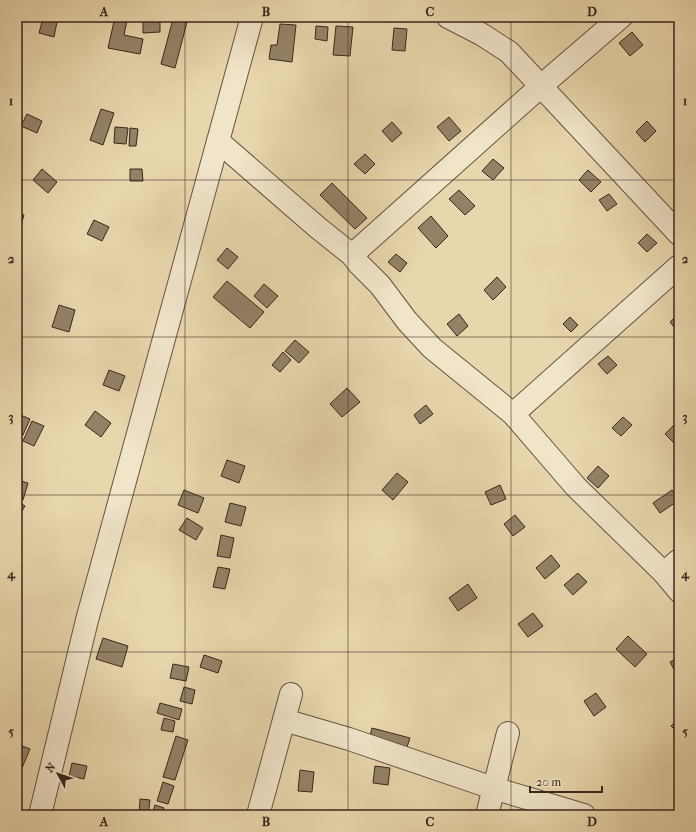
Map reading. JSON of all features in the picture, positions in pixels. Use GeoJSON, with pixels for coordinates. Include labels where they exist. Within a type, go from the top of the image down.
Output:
{"type":"FeatureCollection","features":[{"type":"Feature","properties":{"kind":"street"},"geometry":{"type":"LineString","coordinates":[[40,815],[87,620],[252,17]]}},
{"type":"Feature","properties":{"kind":"street"},"geometry":{"type":"LineString","coordinates":[[448,17],[481,34],[509,52],[679,234]]}},
{"type":"Feature","properties":{"kind":"street"},"geometry":{"type":"LineString","coordinates":[[352,255],[541,86],[621,17]]}},
{"type":"Feature","properties":{"kind":"street"},"geometry":{"type":"LineString","coordinates":[[218,141],[317,227],[352,255],[380,285],[407,321],[432,348],[513,414],[576,487],[671,567],[679,591]]}},
{"type":"Feature","properties":{"kind":"street"},"geometry":{"type":"LineString","coordinates":[[513,414],[679,266]]}},
{"type":"Feature","properties":{"kind":"street"},"geometry":{"type":"LineString","coordinates":[[258,815],[291,694]]}},
{"type":"Feature","properties":{"kind":"street"},"geometry":{"type":"LineString","coordinates":[[284,720],[349,739],[493,788],[584,815]]}},
{"type":"Feature","properties":{"kind":"street"},"geometry":{"type":"LineString","coordinates":[[487,815],[508,733]]}},
{"type":"Feature","properties":{"kind":"path"},"geometry":{"type":"LineString","coordinates":[[17,22],[18,17]]}},
{"type":"Feature","properties":{"kind":"building"},"geometry":{"type":"Polygon","coordinates":[[[115,17],[127,20],[124,35],[143,39],[140,54],[108,48],[115,17]]]}},
{"type":"Feature","properties":{"kind":"building"},"geometry":{"type":"Polygon","coordinates":[[[43,18],[57,22],[54,37],[39,33],[43,18]]]}},
{"type":"Feature","properties":{"kind":"building"},"geometry":{"type":"Polygon","coordinates":[[[143,18],[160,18],[160,32],[143,33],[143,18]]]}},
{"type":"Feature","properties":{"kind":"building"},"geometry":{"type":"Polygon","coordinates":[[[173,19],[187,22],[175,68],[161,64],[173,19]]]}},
{"type":"Feature","properties":{"kind":"building"},"geometry":{"type":"Polygon","coordinates":[[[280,24],[296,25],[292,62],[269,59],[271,45],[277,45],[280,24]]]}},
{"type":"Feature","properties":{"kind":"building"},"geometry":{"type":"Polygon","coordinates":[[[316,26],[328,27],[327,41],[315,39],[316,26]]]}},
{"type":"Feature","properties":{"kind":"building"},"geometry":{"type":"Polygon","coordinates":[[[336,26],[353,27],[350,56],[333,55],[336,26]]]}},
{"type":"Feature","properties":{"kind":"building"},"geometry":{"type":"Polygon","coordinates":[[[394,28],[407,29],[405,51],[392,50],[394,28]]]}},
{"type":"Feature","properties":{"kind":"building"},"geometry":{"type":"Polygon","coordinates":[[[632,32],[643,45],[630,56],[619,43],[632,32]]]}},
{"type":"Feature","properties":{"kind":"building"},"geometry":{"type":"Polygon","coordinates":[[[101,109],[114,113],[103,145],[90,140],[101,109]]]}},
{"type":"Feature","properties":{"kind":"building"},"geometry":{"type":"Polygon","coordinates":[[[27,114],[42,121],[37,133],[21,126],[27,114]]]}},
{"type":"Feature","properties":{"kind":"building"},"geometry":{"type":"Polygon","coordinates":[[[449,117],[461,131],[449,141],[437,127],[449,117]]]}},
{"type":"Feature","properties":{"kind":"building"},"geometry":{"type":"Polygon","coordinates":[[[647,121],[656,131],[645,142],[636,132],[647,121]]]}},
{"type":"Feature","properties":{"kind":"building"},"geometry":{"type":"Polygon","coordinates":[[[392,122],[402,133],[392,142],[382,131],[392,122]]]}},
{"type":"Feature","properties":{"kind":"building"},"geometry":{"type":"Polygon","coordinates":[[[115,127],[128,128],[126,144],[114,143],[115,127]]]}},
{"type":"Feature","properties":{"kind":"building"},"geometry":{"type":"Polygon","coordinates":[[[130,128],[138,129],[136,146],[129,146],[130,128]]]}},
{"type":"Feature","properties":{"kind":"building"},"geometry":{"type":"Polygon","coordinates":[[[365,154],[375,164],[365,174],[354,164],[365,154]]]}},
{"type":"Feature","properties":{"kind":"building"},"geometry":{"type":"Polygon","coordinates":[[[493,159],[504,168],[493,180],[482,171],[493,159]]]}},
{"type":"Feature","properties":{"kind":"building"},"geometry":{"type":"Polygon","coordinates":[[[42,169],[57,182],[48,193],[33,180],[42,169]]]}},
{"type":"Feature","properties":{"kind":"building"},"geometry":{"type":"Polygon","coordinates":[[[130,169],[142,169],[143,181],[130,181],[130,169]]]}},
{"type":"Feature","properties":{"kind":"building"},"geometry":{"type":"Polygon","coordinates":[[[588,170],[601,182],[591,192],[579,180],[588,170]]]}},
{"type":"Feature","properties":{"kind":"building"},"geometry":{"type":"Polygon","coordinates":[[[332,183],[367,218],[355,229],[320,195],[332,183]]]}},
{"type":"Feature","properties":{"kind":"building"},"geometry":{"type":"Polygon","coordinates":[[[459,190],[475,206],[465,215],[449,199],[459,190]]]}},
{"type":"Feature","properties":{"kind":"building"},"geometry":{"type":"Polygon","coordinates":[[[609,194],[617,204],[607,211],[599,200],[609,194]]]}},
{"type":"Feature","properties":{"kind":"building"},"geometry":{"type":"Polygon","coordinates":[[[17,212],[24,215],[20,228],[17,227],[17,212]]]}},
{"type":"Feature","properties":{"kind":"building"},"geometry":{"type":"Polygon","coordinates":[[[431,216],[448,236],[436,248],[418,228],[431,216]]]}},
{"type":"Feature","properties":{"kind":"building"},"geometry":{"type":"Polygon","coordinates":[[[94,220],[109,227],[102,241],[87,234],[94,220]]]}},
{"type":"Feature","properties":{"kind":"building"},"geometry":{"type":"Polygon","coordinates":[[[647,234],[657,243],[647,252],[638,243],[647,234]]]}},
{"type":"Feature","properties":{"kind":"building"},"geometry":{"type":"Polygon","coordinates":[[[227,248],[238,257],[228,269],[217,260],[227,248]]]}},
{"type":"Feature","properties":{"kind":"building"},"geometry":{"type":"Polygon","coordinates":[[[396,254],[407,263],[400,272],[388,262],[396,254]]]}},
{"type":"Feature","properties":{"kind":"building"},"geometry":{"type":"Polygon","coordinates":[[[497,277],[506,287],[493,300],[484,290],[497,277]]]}},
{"type":"Feature","properties":{"kind":"building"},"geometry":{"type":"Polygon","coordinates":[[[227,281],[264,312],[250,328],[213,297],[227,281]]]}},
{"type":"Feature","properties":{"kind":"building"},"geometry":{"type":"Polygon","coordinates":[[[264,284],[278,296],[267,308],[254,296],[264,284]]]}},
{"type":"Feature","properties":{"kind":"building"},"geometry":{"type":"Polygon","coordinates":[[[59,305],[75,310],[69,332],[52,327],[59,305]]]}},
{"type":"Feature","properties":{"kind":"building"},"geometry":{"type":"Polygon","coordinates":[[[459,314],[468,326],[457,336],[447,324],[459,314]]]}},
{"type":"Feature","properties":{"kind":"building"},"geometry":{"type":"Polygon","coordinates":[[[679,314],[679,333],[670,322],[679,314]]]}},
{"type":"Feature","properties":{"kind":"building"},"geometry":{"type":"Polygon","coordinates":[[[570,317],[578,325],[571,332],[563,324],[570,317]]]}},
{"type":"Feature","properties":{"kind":"building"},"geometry":{"type":"Polygon","coordinates":[[[295,340],[309,352],[299,363],[285,351],[295,340]]]}},
{"type":"Feature","properties":{"kind":"building"},"geometry":{"type":"Polygon","coordinates":[[[283,352],[291,360],[280,372],[272,365],[283,352]]]}},
{"type":"Feature","properties":{"kind":"building"},"geometry":{"type":"Polygon","coordinates":[[[608,356],[617,365],[607,374],[598,364],[608,356]]]}},
{"type":"Feature","properties":{"kind":"building"},"geometry":{"type":"Polygon","coordinates":[[[109,370],[125,376],[119,391],[103,385],[109,370]]]}},
{"type":"Feature","properties":{"kind":"building"},"geometry":{"type":"Polygon","coordinates":[[[347,388],[360,402],[342,417],[330,404],[347,388]]]}},
{"type":"Feature","properties":{"kind":"building"},"geometry":{"type":"Polygon","coordinates":[[[426,405],[433,414],[420,424],[414,415],[426,405]]]}},
{"type":"Feature","properties":{"kind":"building"},"geometry":{"type":"Polygon","coordinates":[[[95,411],[111,423],[101,437],[85,425],[95,411]]]}},
{"type":"Feature","properties":{"kind":"building"},"geometry":{"type":"Polygon","coordinates":[[[18,414],[30,419],[23,435],[17,433],[18,414]]]}},
{"type":"Feature","properties":{"kind":"building"},"geometry":{"type":"Polygon","coordinates":[[[623,417],[632,425],[621,436],[612,428],[623,417]]]}},
{"type":"Feature","properties":{"kind":"building"},"geometry":{"type":"Polygon","coordinates":[[[32,421],[44,426],[34,446],[23,441],[32,421]]]}},
{"type":"Feature","properties":{"kind":"building"},"geometry":{"type":"Polygon","coordinates":[[[676,423],[679,425],[679,438],[674,443],[665,434],[676,423]]]}},
{"type":"Feature","properties":{"kind":"building"},"geometry":{"type":"Polygon","coordinates":[[[227,460],[245,466],[239,483],[221,476],[227,460]]]}},
{"type":"Feature","properties":{"kind":"building"},"geometry":{"type":"Polygon","coordinates":[[[598,466],[609,476],[598,488],[587,478],[598,466]]]}},
{"type":"Feature","properties":{"kind":"building"},"geometry":{"type":"Polygon","coordinates":[[[397,473],[408,482],[393,500],[382,490],[397,473]]]}},
{"type":"Feature","properties":{"kind":"building"},"geometry":{"type":"Polygon","coordinates":[[[17,480],[28,483],[23,500],[17,498],[17,480]]]}},
{"type":"Feature","properties":{"kind":"building"},"geometry":{"type":"Polygon","coordinates":[[[500,485],[506,499],[491,505],[485,492],[500,485]]]}},
{"type":"Feature","properties":{"kind":"building"},"geometry":{"type":"Polygon","coordinates":[[[184,490],[204,498],[198,513],[178,505],[184,490]]]}},
{"type":"Feature","properties":{"kind":"building"},"geometry":{"type":"Polygon","coordinates":[[[672,490],[679,500],[660,513],[653,503],[672,490]]]}},
{"type":"Feature","properties":{"kind":"building"},"geometry":{"type":"Polygon","coordinates":[[[17,501],[25,506],[17,519],[17,501]]]}},
{"type":"Feature","properties":{"kind":"building"},"geometry":{"type":"Polygon","coordinates":[[[230,503],[246,507],[241,526],[225,522],[230,503]]]}},
{"type":"Feature","properties":{"kind":"building"},"geometry":{"type":"Polygon","coordinates":[[[515,515],[525,527],[513,536],[504,524],[515,515]]]}},
{"type":"Feature","properties":{"kind":"building"},"geometry":{"type":"Polygon","coordinates":[[[187,518],[203,528],[196,540],[179,530],[187,518]]]}},
{"type":"Feature","properties":{"kind":"building"},"geometry":{"type":"Polygon","coordinates":[[[221,535],[234,538],[230,558],[217,556],[221,535]]]}},
{"type":"Feature","properties":{"kind":"building"},"geometry":{"type":"Polygon","coordinates":[[[551,555],[560,566],[545,579],[536,568],[551,555]]]}},
{"type":"Feature","properties":{"kind":"building"},"geometry":{"type":"Polygon","coordinates":[[[218,567],[230,569],[225,589],[213,587],[218,567]]]}},
{"type":"Feature","properties":{"kind":"building"},"geometry":{"type":"Polygon","coordinates":[[[578,573],[587,582],[573,595],[564,585],[578,573]]]}},
{"type":"Feature","properties":{"kind":"building"},"geometry":{"type":"Polygon","coordinates":[[[468,584],[477,598],[458,611],[449,598],[468,584]]]}},
{"type":"Feature","properties":{"kind":"building"},"geometry":{"type":"Polygon","coordinates":[[[533,613],[543,626],[528,637],[518,624],[533,613]]]}},
{"type":"Feature","properties":{"kind":"building"},"geometry":{"type":"Polygon","coordinates":[[[628,636],[647,654],[635,667],[616,649],[628,636]]]}},
{"type":"Feature","properties":{"kind":"building"},"geometry":{"type":"Polygon","coordinates":[[[103,638],[128,646],[122,667],[96,659],[103,638]]]}},
{"type":"Feature","properties":{"kind":"building"},"geometry":{"type":"Polygon","coordinates":[[[204,655],[222,661],[218,673],[200,667],[204,655]]]}},
{"type":"Feature","properties":{"kind":"building"},"geometry":{"type":"Polygon","coordinates":[[[679,657],[679,677],[678,677],[670,662],[679,657]]]}},
{"type":"Feature","properties":{"kind":"building"},"geometry":{"type":"Polygon","coordinates":[[[173,664],[189,667],[186,681],[170,678],[173,664]]]}},
{"type":"Feature","properties":{"kind":"building"},"geometry":{"type":"Polygon","coordinates":[[[184,687],[195,690],[192,704],[180,701],[184,687]]]}},
{"type":"Feature","properties":{"kind":"building"},"geometry":{"type":"Polygon","coordinates":[[[596,693],[606,707],[594,716],[584,701],[596,693]]]}},
{"type":"Feature","properties":{"kind":"building"},"geometry":{"type":"Polygon","coordinates":[[[160,703],[182,709],[179,720],[157,713],[160,703]]]}},
{"type":"Feature","properties":{"kind":"building"},"geometry":{"type":"Polygon","coordinates":[[[164,718],[175,721],[173,732],[161,730],[164,718]]]}},
{"type":"Feature","properties":{"kind":"building"},"geometry":{"type":"Polygon","coordinates":[[[679,719],[679,734],[671,726],[679,719]]]}},
{"type":"Feature","properties":{"kind":"building"},"geometry":{"type":"Polygon","coordinates":[[[372,728],[410,738],[406,750],[369,740],[372,728]]]}},
{"type":"Feature","properties":{"kind":"building"},"geometry":{"type":"Polygon","coordinates":[[[176,736],[188,740],[175,780],[163,777],[176,736]]]}},
{"type":"Feature","properties":{"kind":"building"},"geometry":{"type":"Polygon","coordinates":[[[17,744],[30,749],[22,768],[17,766],[17,744]]]}},
{"type":"Feature","properties":{"kind":"building"},"geometry":{"type":"Polygon","coordinates":[[[72,763],[87,766],[84,779],[69,776],[72,763]]]}},
{"type":"Feature","properties":{"kind":"building"},"geometry":{"type":"Polygon","coordinates":[[[375,766],[390,768],[388,785],[373,783],[375,766]]]}},
{"type":"Feature","properties":{"kind":"building"},"geometry":{"type":"Polygon","coordinates":[[[300,770],[314,772],[312,792],[298,791],[300,770]]]}},
{"type":"Feature","properties":{"kind":"building"},"geometry":{"type":"Polygon","coordinates":[[[163,782],[174,786],[168,804],[157,801],[163,782]]]}},
{"type":"Feature","properties":{"kind":"building"},"geometry":{"type":"Polygon","coordinates":[[[140,799],[150,800],[148,815],[139,815],[140,799]]]}},
{"type":"Feature","properties":{"kind":"building"},"geometry":{"type":"Polygon","coordinates":[[[155,805],[164,808],[162,815],[152,815],[155,805]]]}},
{"type":"Feature","properties":{"kind":"building"},"geometry":{"type":"Polygon","coordinates":[[[210,812],[230,814],[230,815],[210,815],[210,812]]]}}]}
